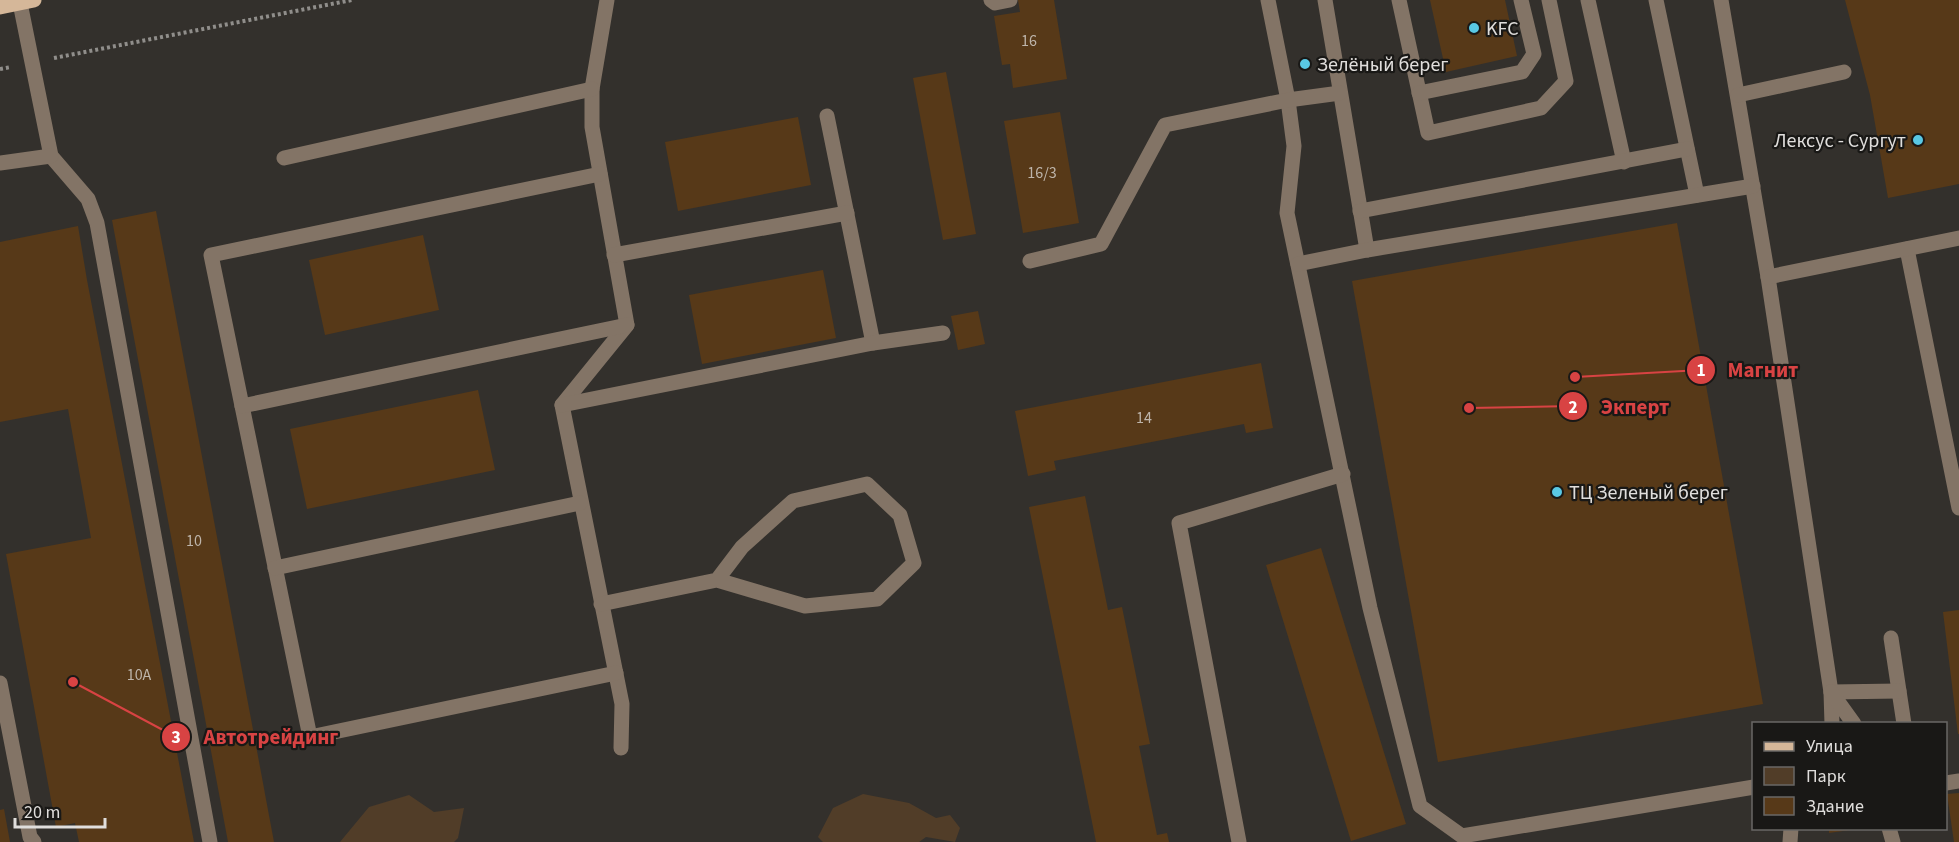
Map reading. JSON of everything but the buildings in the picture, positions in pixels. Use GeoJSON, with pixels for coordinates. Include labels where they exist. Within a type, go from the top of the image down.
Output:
{"type":"FeatureCollection","features":[{"type":"Feature","properties":{"kind":"main road"},"geometry":{"type":"LineString","coordinates":[[0,7],[27,2]]}},
{"type":"Feature","properties":{"kind":"lane"},"geometry":{"type":"LineString","coordinates":[[607,0],[592,89],[592,128],[627,325],[562,405],[622,704],[621,748]]}},
{"type":"Feature","properties":{"kind":"lane"},"geometry":{"type":"LineString","coordinates":[[991,0],[995,3],[1010,0]]}},
{"type":"Feature","properties":{"kind":"lane"},"geometry":{"type":"LineString","coordinates":[[1268,0],[1288,100],[1294,146],[1287,213],[1370,608],[1420,806],[1462,836],[1752,787]]}},
{"type":"Feature","properties":{"kind":"lane"},"geometry":{"type":"LineString","coordinates":[[1325,0],[1368,250]]}},
{"type":"Feature","properties":{"kind":"lane"},"geometry":{"type":"LineString","coordinates":[[1399,0],[1428,133],[1541,108],[1566,81],[1549,0]]}},
{"type":"Feature","properties":{"kind":"lane"},"geometry":{"type":"LineString","coordinates":[[1419,93],[1522,72],[1534,54],[1521,0]]}},
{"type":"Feature","properties":{"kind":"lane"},"geometry":{"type":"LineString","coordinates":[[1588,0],[1624,162]]}},
{"type":"Feature","properties":{"kind":"lane"},"geometry":{"type":"LineString","coordinates":[[1656,0],[1697,195]]}},
{"type":"Feature","properties":{"kind":"lane"},"geometry":{"type":"LineString","coordinates":[[1721,0],[1768,278],[1831,692],[1832,722]]}},
{"type":"Feature","properties":{"kind":"lane"},"geometry":{"type":"LineString","coordinates":[[27,2],[32,63],[51,156],[88,199],[97,223],[210,842]]}},
{"type":"Feature","properties":{"kind":"lane"},"geometry":{"type":"LineString","coordinates":[[1737,95],[1844,72]]}},
{"type":"Feature","properties":{"kind":"lane"},"geometry":{"type":"LineString","coordinates":[[284,158],[592,89]]}},
{"type":"Feature","properties":{"kind":"lane"},"geometry":{"type":"LineString","coordinates":[[1030,261],[1101,244],[1166,125],[1288,100],[1340,93]]}},
{"type":"Feature","properties":{"kind":"lane"},"geometry":{"type":"LineString","coordinates":[[827,116],[873,344]]}},
{"type":"Feature","properties":{"kind":"lane"},"geometry":{"type":"LineString","coordinates":[[1360,211],[1688,149]]}},
{"type":"Feature","properties":{"kind":"lane"},"geometry":{"type":"LineString","coordinates":[[0,163],[51,156]]}},
{"type":"Feature","properties":{"kind":"lane"},"geometry":{"type":"LineString","coordinates":[[600,174],[211,255],[310,737],[616,673]]}},
{"type":"Feature","properties":{"kind":"lane"},"geometry":{"type":"LineString","coordinates":[[1298,264],[1368,250],[1753,186]]}},
{"type":"Feature","properties":{"kind":"lane"},"geometry":{"type":"LineString","coordinates":[[614,255],[847,213]]}},
{"type":"Feature","properties":{"kind":"lane"},"geometry":{"type":"LineString","coordinates":[[1768,278],[1959,238]]}},
{"type":"Feature","properties":{"kind":"lane"},"geometry":{"type":"LineString","coordinates":[[1907,249],[1959,508]]}},
{"type":"Feature","properties":{"kind":"lane"},"geometry":{"type":"LineString","coordinates":[[242,406],[627,325]]}},
{"type":"Feature","properties":{"kind":"lane"},"geometry":{"type":"LineString","coordinates":[[562,405],[873,344],[944,333]]}},
{"type":"Feature","properties":{"kind":"lane"},"geometry":{"type":"LineString","coordinates":[[1239,842],[1179,523],[1343,474]]}},
{"type":"Feature","properties":{"kind":"lane"},"geometry":{"type":"LineString","coordinates":[[601,604],[717,580],[805,606],[877,598],[915,563],[900,515],[867,484],[793,501],[742,547],[717,580]]}},
{"type":"Feature","properties":{"kind":"lane"},"geometry":{"type":"LineString","coordinates":[[275,568],[580,503]]}},
{"type":"Feature","properties":{"kind":"lane"},"geometry":{"type":"LineString","coordinates":[[1891,638],[1904,722]]}},
{"type":"Feature","properties":{"kind":"lane"},"geometry":{"type":"LineString","coordinates":[[0,683],[30,837],[34,842]]}},
{"type":"Feature","properties":{"kind":"lane"},"geometry":{"type":"LineString","coordinates":[[1831,692],[1899,692]]}},
{"type":"Feature","properties":{"kind":"lane"},"geometry":{"type":"LineString","coordinates":[[1831,692],[1853,722]]}},
{"type":"Feature","properties":{"kind":"path"},"geometry":{"type":"LineString","coordinates":[[0,69],[323,2],[352,0]]}},
{"type":"Feature","properties":{"kind":"green space"},"geometry":{"type":"Polygon","coordinates":[[[863,794],[909,803],[936,818],[950,815],[960,828],[955,842],[926,837],[919,842],[823,842],[818,837],[833,808],[863,794]]]}},
{"type":"Feature","properties":{"kind":"green space"},"geometry":{"type":"Polygon","coordinates":[[[409,795],[434,812],[464,808],[458,838],[454,842],[340,842],[369,807],[409,795]]]}},
{"type":"Feature","properties":{"kind":"place","name":"KFC"},"geometry":{"type":"Point","coordinates":[1474,28]}},
{"type":"Feature","properties":{"kind":"place","name":"Зелёный берег"},"geometry":{"type":"Point","coordinates":[1305,64]}},
{"type":"Feature","properties":{"kind":"place","name":"Лексус - Сургут"},"geometry":{"type":"Point","coordinates":[1918,140]}},
{"type":"Feature","properties":{"kind":"place","name":"Магнит"},"geometry":{"type":"Point","coordinates":[1575,377]}},
{"type":"Feature","properties":{"kind":"place","name":"Экперт"},"geometry":{"type":"Point","coordinates":[1469,408]}},
{"type":"Feature","properties":{"kind":"place","name":"ТЦ Зеленый берег"},"geometry":{"type":"Point","coordinates":[1557,492]}},
{"type":"Feature","properties":{"kind":"place","name":"Автотрейдинг"},"geometry":{"type":"Point","coordinates":[73,682]}}]}
